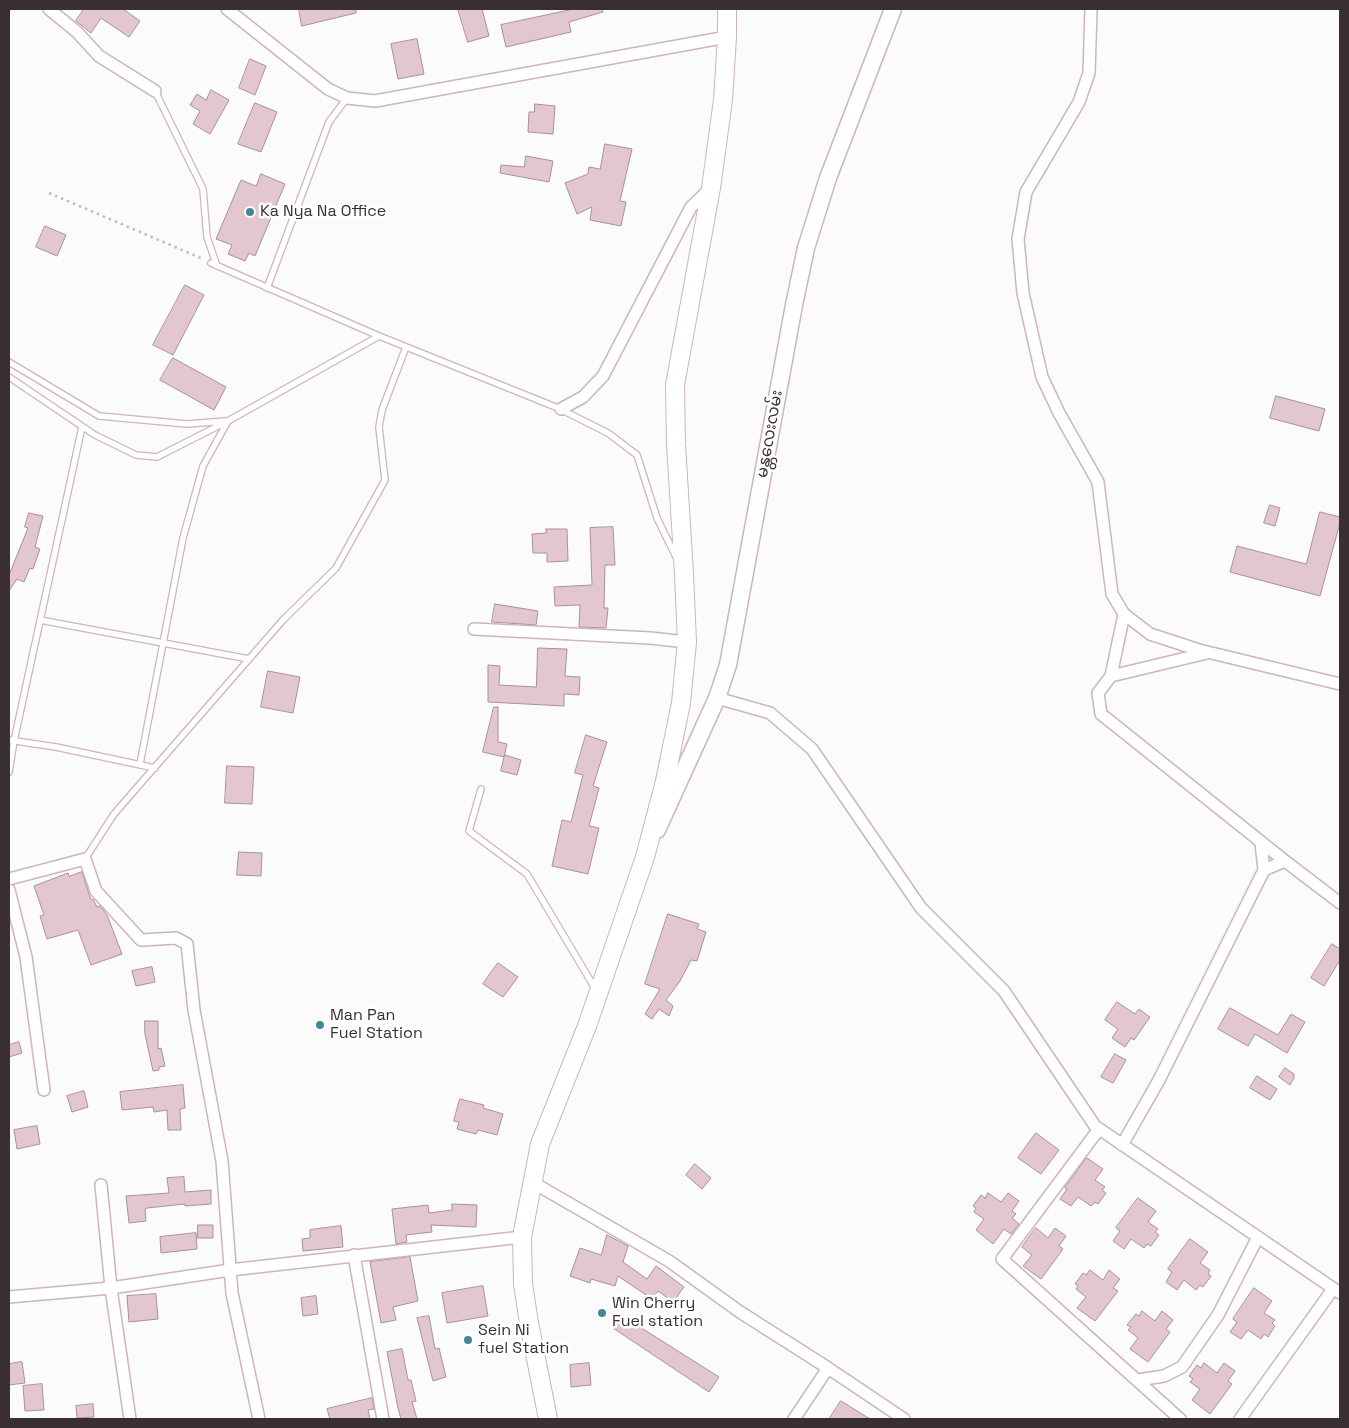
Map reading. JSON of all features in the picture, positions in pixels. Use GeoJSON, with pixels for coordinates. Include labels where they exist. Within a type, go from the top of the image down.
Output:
{"type":"FeatureCollection","features":[{"type":"Feature","properties":{"kind":"main road"},"geometry":{"type":"LineString","coordinates":[[548,1419],[523,1284],[522,1237],[540,1144],[598,994],[645,857],[665,781],[682,703],[687,642],[676,444],[676,385],[711,188],[723,100],[727,9]]}},
{"type":"Feature","properties":{"kind":"main road","name":"မန္တလေးလမ်း"},"geometry":{"type":"LineString","coordinates":[[645,857],[717,698],[728,665],[806,248],[828,178],[893,9]]}},
{"type":"Feature","properties":{"kind":"street"},"geometry":{"type":"LineString","coordinates":[[48,9],[77,32],[99,56],[155,91]]}},
{"type":"Feature","properties":{"kind":"street"},"geometry":{"type":"LineString","coordinates":[[227,9],[328,89],[347,98],[375,101],[727,37]]}},
{"type":"Feature","properties":{"kind":"street"},"geometry":{"type":"LineString","coordinates":[[1091,9],[1089,73],[1079,102],[1026,192],[1018,239],[1023,293],[1042,377],[1059,413],[1098,482],[1112,594],[1124,614],[1150,634],[1209,652],[1340,684]]}},
{"type":"Feature","properties":{"kind":"street"},"geometry":{"type":"LineString","coordinates":[[561,409],[583,397],[603,376],[691,207],[711,188]]}},
{"type":"Feature","properties":{"kind":"street"},"geometry":{"type":"LineString","coordinates":[[1124,614],[1111,676],[1098,693],[1101,714],[1285,862],[1340,903]]}},
{"type":"Feature","properties":{"kind":"street"},"geometry":{"type":"LineString","coordinates":[[474,629],[650,638],[687,642]]}},
{"type":"Feature","properties":{"kind":"street"},"geometry":{"type":"LineString","coordinates":[[1111,676],[1209,652]]}},
{"type":"Feature","properties":{"kind":"street"},"geometry":{"type":"LineString","coordinates":[[717,698],[770,713],[812,749],[921,908],[1004,991],[1095,1126],[1337,1291],[1240,1419]]}},
{"type":"Feature","properties":{"kind":"street"},"geometry":{"type":"LineString","coordinates":[[1122,1145],[1159,1080],[1264,870],[1262,843]]}},
{"type":"Feature","properties":{"kind":"street"},"geometry":{"type":"LineString","coordinates":[[9,879],[85,859],[96,891],[141,940],[176,938],[187,944],[194,1010],[222,1160],[232,1293],[259,1419]]}},
{"type":"Feature","properties":{"kind":"street"},"geometry":{"type":"LineString","coordinates":[[1264,870],[1285,862]]}},
{"type":"Feature","properties":{"kind":"street"},"geometry":{"type":"LineString","coordinates":[[9,890],[26,957],[44,1090]]}},
{"type":"Feature","properties":{"kind":"street"},"geometry":{"type":"LineString","coordinates":[[1099,1129],[1002,1259],[1180,1419]]}},
{"type":"Feature","properties":{"kind":"street"},"geometry":{"type":"LineString","coordinates":[[532,1182],[669,1261],[740,1312],[904,1419]]}},
{"type":"Feature","properties":{"kind":"street"},"geometry":{"type":"LineString","coordinates":[[101,1185],[111,1288],[130,1419]]}},
{"type":"Feature","properties":{"kind":"street"},"geometry":{"type":"LineString","coordinates":[[9,1297],[111,1288],[230,1270],[522,1237]]}},
{"type":"Feature","properties":{"kind":"street"},"geometry":{"type":"LineString","coordinates":[[1138,1380],[1164,1376],[1182,1367],[1218,1314],[1258,1237]]}},
{"type":"Feature","properties":{"kind":"street"},"geometry":{"type":"LineString","coordinates":[[354,1255],[383,1419]]}},
{"type":"Feature","properties":{"kind":"street"},"geometry":{"type":"LineString","coordinates":[[794,1419],[828,1368]]}},
{"type":"Feature","properties":{"kind":"lane"},"geometry":{"type":"LineString","coordinates":[[155,91],[203,189],[207,238],[214,264],[379,336],[561,409],[608,433],[637,455],[658,518],[684,574]]}},
{"type":"Feature","properties":{"kind":"lane"},"geometry":{"type":"LineString","coordinates":[[267,288],[329,122],[347,98]]}},
{"type":"Feature","properties":{"kind":"lane"},"geometry":{"type":"LineString","coordinates":[[9,377],[95,435],[136,455],[157,457],[228,421],[379,336]]}},
{"type":"Feature","properties":{"kind":"lane"},"geometry":{"type":"LineString","coordinates":[[85,859],[114,814],[283,620],[336,568],[384,480],[379,427],[382,410],[406,347]]}},
{"type":"Feature","properties":{"kind":"lane"},"geometry":{"type":"LineString","coordinates":[[9,362],[99,416],[187,424],[228,421]]}},
{"type":"Feature","properties":{"kind":"lane"},"geometry":{"type":"LineString","coordinates":[[140,764],[183,538],[203,466],[228,421]]}},
{"type":"Feature","properties":{"kind":"lane"},"geometry":{"type":"LineString","coordinates":[[9,772],[11,741],[40,620],[82,427]]}},
{"type":"Feature","properties":{"kind":"lane"},"geometry":{"type":"LineString","coordinates":[[40,620],[249,659]]}},
{"type":"Feature","properties":{"kind":"lane"},"geometry":{"type":"LineString","coordinates":[[11,741],[56,747],[155,768]]}},
{"type":"Feature","properties":{"kind":"lane"},"geometry":{"type":"LineString","coordinates":[[481,789],[469,831],[527,874],[598,994]]}},
{"type":"Feature","properties":{"kind":"path"},"geometry":{"type":"LineString","coordinates":[[49,193],[214,264]]}},
{"type":"Feature","properties":{"kind":"building"},"geometry":{"type":"Polygon","coordinates":[[[84,9],[123,9],[140,21],[129,37],[101,18],[91,33],[76,21],[84,9]]]}},
{"type":"Feature","properties":{"kind":"building"},"geometry":{"type":"Polygon","coordinates":[[[299,9],[356,9],[356,13],[302,26],[299,9]]]}},
{"type":"Feature","properties":{"kind":"building"},"geometry":{"type":"Polygon","coordinates":[[[458,9],[482,9],[489,36],[468,42],[458,9]]]}},
{"type":"Feature","properties":{"kind":"building"},"geometry":{"type":"Polygon","coordinates":[[[574,9],[602,9],[603,12],[569,22],[571,32],[506,47],[501,25],[574,9]]]}},
{"type":"Feature","properties":{"kind":"building"},"geometry":{"type":"Polygon","coordinates":[[[417,39],[424,74],[398,79],[391,44],[417,39]]]}},
{"type":"Feature","properties":{"kind":"building"},"geometry":{"type":"Polygon","coordinates":[[[250,59],[266,66],[255,95],[239,88],[250,59]]]}},
{"type":"Feature","properties":{"kind":"building"},"geometry":{"type":"Polygon","coordinates":[[[211,90],[229,100],[210,134],[193,124],[200,111],[190,105],[197,94],[206,100],[211,90]]]}},
{"type":"Feature","properties":{"kind":"building"},"geometry":{"type":"Polygon","coordinates":[[[255,103],[277,112],[261,152],[238,144],[255,103]]]}},
{"type":"Feature","properties":{"kind":"building"},"geometry":{"type":"Polygon","coordinates":[[[535,104],[555,106],[553,134],[528,132],[529,112],[534,112],[535,104]]]}},
{"type":"Feature","properties":{"kind":"building"},"geometry":{"type":"Polygon","coordinates":[[[605,144],[632,149],[620,201],[626,202],[621,226],[590,220],[592,207],[577,214],[565,183],[588,174],[589,167],[600,169],[605,144]]]}},
{"type":"Feature","properties":{"kind":"building"},"geometry":{"type":"Polygon","coordinates":[[[526,156],[553,161],[549,182],[500,173],[501,165],[524,167],[526,156]]]}},
{"type":"Feature","properties":{"kind":"building","name":"Ka Nya Na Office"},"geometry":{"type":"Polygon","coordinates":[[[261,174],[285,184],[255,256],[249,253],[245,261],[228,254],[232,245],[216,239],[241,180],[256,186],[261,174]]]}},
{"type":"Feature","properties":{"kind":"building"},"geometry":{"type":"Polygon","coordinates":[[[45,226],[66,235],[57,256],[36,247],[45,226]]]}},
{"type":"Feature","properties":{"kind":"building"},"geometry":{"type":"Polygon","coordinates":[[[185,285],[204,295],[173,355],[153,345],[185,285]]]}},
{"type":"Feature","properties":{"kind":"building"},"geometry":{"type":"Polygon","coordinates":[[[173,358],[226,387],[214,410],[160,380],[173,358]]]}},
{"type":"Feature","properties":{"kind":"building"},"geometry":{"type":"Polygon","coordinates":[[[1276,396],[1325,409],[1319,431],[1270,418],[1276,396]]]}},
{"type":"Feature","properties":{"kind":"building"},"geometry":{"type":"Polygon","coordinates":[[[1270,505],[1280,508],[1275,526],[1264,523],[1270,505]]]}},
{"type":"Feature","properties":{"kind":"building"},"geometry":{"type":"Polygon","coordinates":[[[1320,512],[1340,517],[1340,523],[1320,596],[1230,572],[1237,546],[1306,564],[1320,512]]]}},
{"type":"Feature","properties":{"kind":"building"},"geometry":{"type":"Polygon","coordinates":[[[29,513],[43,516],[35,547],[40,549],[33,569],[30,568],[24,582],[17,579],[9,591],[9,575],[28,528],[25,527],[29,513]]]}},
{"type":"Feature","properties":{"kind":"building"},"geometry":{"type":"Polygon","coordinates":[[[613,527],[615,565],[605,565],[604,608],[608,608],[606,628],[579,627],[580,605],[555,606],[554,587],[592,585],[590,528],[613,527]]]}},
{"type":"Feature","properties":{"kind":"building"},"geometry":{"type":"Polygon","coordinates":[[[546,529],[567,529],[568,561],[547,562],[547,553],[533,553],[532,534],[546,533],[546,529]]]}},
{"type":"Feature","properties":{"kind":"building"},"geometry":{"type":"Polygon","coordinates":[[[495,604],[538,611],[536,625],[492,622],[495,604]]]}},
{"type":"Feature","properties":{"kind":"building"},"geometry":{"type":"Polygon","coordinates":[[[538,648],[567,649],[565,676],[580,677],[579,695],[564,694],[564,706],[488,702],[488,665],[500,666],[499,685],[536,687],[538,648]]]}},
{"type":"Feature","properties":{"kind":"building"},"geometry":{"type":"Polygon","coordinates":[[[268,671],[300,677],[293,713],[261,707],[268,671]]]}},
{"type":"Feature","properties":{"kind":"building"},"geometry":{"type":"Polygon","coordinates":[[[494,707],[498,707],[498,742],[507,744],[504,757],[483,752],[494,707]]]}},
{"type":"Feature","properties":{"kind":"building"},"geometry":{"type":"Polygon","coordinates":[[[586,735],[607,742],[593,786],[599,788],[589,826],[599,828],[588,874],[552,866],[562,820],[571,822],[583,775],[575,773],[586,735]]]}},
{"type":"Feature","properties":{"kind":"building"},"geometry":{"type":"Polygon","coordinates":[[[505,755],[521,760],[517,775],[501,771],[505,755]]]}},
{"type":"Feature","properties":{"kind":"building"},"geometry":{"type":"Polygon","coordinates":[[[227,766],[254,767],[252,804],[225,803],[227,766]]]}},
{"type":"Feature","properties":{"kind":"building"},"geometry":{"type":"Polygon","coordinates":[[[239,852],[262,853],[261,876],[237,875],[239,852]]]}},
{"type":"Feature","properties":{"kind":"building"},"geometry":{"type":"Polygon","coordinates":[[[82,872],[91,900],[93,899],[97,907],[100,906],[107,915],[122,954],[91,965],[78,930],[47,939],[40,916],[44,915],[34,886],[68,873],[69,876],[82,872]]]}},
{"type":"Feature","properties":{"kind":"building"},"geometry":{"type":"Polygon","coordinates":[[[668,914],[699,924],[697,929],[706,932],[697,961],[691,960],[680,981],[666,1000],[673,1006],[669,1016],[659,1009],[652,1019],[645,1014],[660,989],[645,984],[668,914]]]}},
{"type":"Feature","properties":{"kind":"building"},"geometry":{"type":"Polygon","coordinates":[[[1332,944],[1340,949],[1340,960],[1324,986],[1311,978],[1332,944]]]}},
{"type":"Feature","properties":{"kind":"building"},"geometry":{"type":"Polygon","coordinates":[[[498,963],[518,977],[503,997],[483,984],[498,963]]]}},
{"type":"Feature","properties":{"kind":"building"},"geometry":{"type":"Polygon","coordinates":[[[152,967],[155,982],[136,986],[132,971],[152,967]]]}},
{"type":"Feature","properties":{"kind":"building"},"geometry":{"type":"Polygon","coordinates":[[[1117,1002],[1135,1014],[1139,1009],[1150,1017],[1134,1040],[1131,1038],[1125,1047],[1112,1038],[1118,1029],[1105,1020],[1117,1002]]]}},
{"type":"Feature","properties":{"kind":"building"},"geometry":{"type":"Polygon","coordinates":[[[1230,1008],[1278,1035],[1291,1014],[1305,1022],[1287,1053],[1255,1034],[1248,1046],[1218,1029],[1230,1008]]]}},
{"type":"Feature","properties":{"kind":"building"},"geometry":{"type":"Polygon","coordinates":[[[145,1021],[158,1021],[158,1049],[161,1048],[165,1066],[159,1067],[159,1070],[153,1071],[145,1034],[145,1021]]]}},
{"type":"Feature","properties":{"kind":"building"},"geometry":{"type":"Polygon","coordinates":[[[19,1042],[22,1053],[9,1057],[9,1045],[19,1042]]]}},
{"type":"Feature","properties":{"kind":"building"},"geometry":{"type":"Polygon","coordinates":[[[1115,1054],[1126,1060],[1113,1083],[1101,1077],[1115,1054]]]}},
{"type":"Feature","properties":{"kind":"building"},"geometry":{"type":"Polygon","coordinates":[[[1285,1068],[1294,1074],[1290,1085],[1279,1077],[1285,1068]]]}},
{"type":"Feature","properties":{"kind":"building"},"geometry":{"type":"Polygon","coordinates":[[[1257,1076],[1277,1089],[1270,1100],[1250,1088],[1257,1076]]]}},
{"type":"Feature","properties":{"kind":"building"},"geometry":{"type":"Polygon","coordinates":[[[183,1085],[185,1108],[180,1109],[181,1130],[168,1130],[167,1110],[154,1112],[153,1107],[122,1110],[120,1092],[183,1085]]]}},
{"type":"Feature","properties":{"kind":"building"},"geometry":{"type":"Polygon","coordinates":[[[84,1091],[88,1107],[72,1112],[67,1096],[84,1091]]]}},
{"type":"Feature","properties":{"kind":"building"},"geometry":{"type":"Polygon","coordinates":[[[460,1099],[484,1105],[483,1108],[503,1114],[497,1135],[478,1130],[476,1134],[457,1129],[459,1122],[454,1121],[460,1099]]]}},
{"type":"Feature","properties":{"kind":"building"},"geometry":{"type":"Polygon","coordinates":[[[37,1126],[40,1144],[17,1149],[14,1130],[37,1126]]]}},
{"type":"Feature","properties":{"kind":"building"},"geometry":{"type":"Polygon","coordinates":[[[1036,1133],[1059,1150],[1041,1174],[1018,1158],[1036,1133]]]}},
{"type":"Feature","properties":{"kind":"building"},"geometry":{"type":"Polygon","coordinates":[[[1087,1158],[1103,1169],[1095,1180],[1105,1187],[1102,1190],[1106,1193],[1098,1204],[1095,1202],[1091,1206],[1078,1197],[1071,1206],[1060,1199],[1067,1189],[1065,1188],[1087,1158]]]}},
{"type":"Feature","properties":{"kind":"building"},"geometry":{"type":"Polygon","coordinates":[[[695,1164],[711,1178],[702,1189],[686,1175],[695,1164]]]}},
{"type":"Feature","properties":{"kind":"building"},"geometry":{"type":"Polygon","coordinates":[[[184,1177],[185,1192],[211,1190],[211,1204],[185,1206],[185,1204],[147,1208],[145,1209],[146,1221],[129,1223],[126,1196],[169,1193],[167,1178],[184,1177]]]}},
{"type":"Feature","properties":{"kind":"building"},"geometry":{"type":"Polygon","coordinates":[[[988,1193],[1001,1202],[1008,1193],[1019,1201],[1012,1211],[1016,1214],[1012,1218],[1019,1224],[1011,1234],[1004,1229],[993,1244],[976,1230],[984,1219],[974,1212],[976,1208],[973,1206],[981,1195],[985,1198],[988,1193]]]}},
{"type":"Feature","properties":{"kind":"building"},"geometry":{"type":"Polygon","coordinates":[[[1138,1198],[1156,1211],[1148,1222],[1158,1229],[1155,1232],[1159,1235],[1151,1246],[1147,1244],[1144,1248],[1131,1239],[1124,1249],[1113,1241],[1120,1231],[1116,1228],[1138,1198]]]}},
{"type":"Feature","properties":{"kind":"building"},"geometry":{"type":"Polygon","coordinates":[[[452,1204],[477,1205],[476,1227],[431,1225],[432,1232],[406,1235],[407,1242],[396,1244],[392,1209],[428,1205],[429,1213],[452,1210],[452,1204]]]}},
{"type":"Feature","properties":{"kind":"building"},"geometry":{"type":"Polygon","coordinates":[[[198,1225],[213,1225],[213,1238],[198,1238],[198,1225]]]}},
{"type":"Feature","properties":{"kind":"building"},"geometry":{"type":"Polygon","coordinates":[[[341,1226],[343,1247],[303,1251],[302,1239],[310,1238],[310,1230],[341,1226]]]}},
{"type":"Feature","properties":{"kind":"building"},"geometry":{"type":"Polygon","coordinates":[[[1036,1228],[1048,1238],[1055,1228],[1066,1236],[1059,1246],[1063,1249],[1041,1279],[1023,1266],[1032,1255],[1022,1247],[1036,1228]]]}},
{"type":"Feature","properties":{"kind":"building"},"geometry":{"type":"Polygon","coordinates":[[[196,1233],[197,1249],[161,1253],[160,1237],[196,1233]]]}},
{"type":"Feature","properties":{"kind":"building"},"geometry":{"type":"Polygon","coordinates":[[[607,1235],[628,1246],[623,1262],[647,1279],[656,1266],[684,1287],[673,1302],[658,1291],[652,1299],[618,1276],[615,1286],[591,1279],[590,1283],[570,1276],[580,1248],[601,1255],[607,1235]]]}},
{"type":"Feature","properties":{"kind":"building"},"geometry":{"type":"Polygon","coordinates":[[[1190,1239],[1208,1252],[1200,1263],[1210,1270],[1208,1274],[1211,1276],[1203,1287],[1200,1285],[1196,1290],[1184,1280],[1177,1290],[1166,1282],[1172,1272],[1168,1269],[1190,1239]]]}},
{"type":"Feature","properties":{"kind":"building"},"geometry":{"type":"Polygon","coordinates":[[[410,1257],[418,1301],[393,1307],[396,1320],[381,1323],[370,1262],[410,1257]]]}},
{"type":"Feature","properties":{"kind":"building"},"geometry":{"type":"Polygon","coordinates":[[[1090,1270],[1103,1280],[1109,1270],[1120,1279],[1113,1288],[1118,1291],[1095,1321],[1077,1308],[1086,1297],[1076,1289],[1078,1286],[1075,1284],[1083,1273],[1086,1275],[1090,1270]]]}},
{"type":"Feature","properties":{"kind":"building"},"geometry":{"type":"Polygon","coordinates":[[[483,1286],[488,1316],[447,1323],[442,1293],[483,1286]]]}},
{"type":"Feature","properties":{"kind":"building"},"geometry":{"type":"Polygon","coordinates":[[[1254,1288],[1272,1301],[1264,1313],[1275,1320],[1272,1323],[1275,1326],[1268,1337],[1264,1334],[1261,1339],[1248,1330],[1241,1339],[1230,1332],[1237,1322],[1233,1319],[1254,1288]]]}},
{"type":"Feature","properties":{"kind":"building"},"geometry":{"type":"Polygon","coordinates":[[[156,1294],[158,1319],[129,1322],[127,1296],[156,1294]]]}},
{"type":"Feature","properties":{"kind":"building"},"geometry":{"type":"Polygon","coordinates":[[[316,1296],[318,1314],[303,1316],[301,1298],[316,1296]]]}},
{"type":"Feature","properties":{"kind":"building"},"geometry":{"type":"Polygon","coordinates":[[[1142,1311],[1155,1321],[1162,1311],[1173,1320],[1166,1329],[1170,1332],[1148,1362],[1130,1349],[1138,1338],[1128,1330],[1131,1327],[1127,1325],[1136,1314],[1139,1316],[1142,1311]]]}},
{"type":"Feature","properties":{"kind":"building"},"geometry":{"type":"Polygon","coordinates":[[[621,1315],[719,1377],[709,1392],[613,1328],[621,1315]]]}},
{"type":"Feature","properties":{"kind":"building"},"geometry":{"type":"Polygon","coordinates":[[[429,1316],[435,1349],[439,1348],[446,1377],[433,1381],[417,1318],[429,1316]]]}},
{"type":"Feature","properties":{"kind":"building"},"geometry":{"type":"Polygon","coordinates":[[[402,1349],[408,1380],[411,1380],[416,1401],[412,1402],[417,1419],[401,1419],[398,1408],[387,1352],[402,1349]]]}},
{"type":"Feature","properties":{"kind":"building"},"geometry":{"type":"Polygon","coordinates":[[[22,1362],[25,1383],[9,1385],[9,1364],[22,1362]]]}},
{"type":"Feature","properties":{"kind":"building"},"geometry":{"type":"Polygon","coordinates":[[[589,1363],[591,1385],[571,1387],[570,1365],[589,1363]]]}},
{"type":"Feature","properties":{"kind":"building"},"geometry":{"type":"Polygon","coordinates":[[[1204,1363],[1217,1373],[1224,1363],[1235,1371],[1228,1381],[1232,1384],[1210,1414],[1192,1400],[1200,1389],[1190,1382],[1193,1379],[1189,1376],[1197,1365],[1201,1368],[1204,1363]]]}},
{"type":"Feature","properties":{"kind":"building"},"geometry":{"type":"Polygon","coordinates":[[[42,1384],[44,1410],[25,1411],[23,1386],[42,1384]]]}},
{"type":"Feature","properties":{"kind":"building"},"geometry":{"type":"Polygon","coordinates":[[[372,1398],[374,1409],[368,1410],[370,1419],[330,1419],[327,1409],[372,1398]]]}},
{"type":"Feature","properties":{"kind":"building"},"geometry":{"type":"Polygon","coordinates":[[[841,1401],[870,1419],[829,1419],[841,1401]]]}},
{"type":"Feature","properties":{"kind":"building"},"geometry":{"type":"Polygon","coordinates":[[[93,1404],[94,1417],[77,1418],[76,1406],[93,1404]]]}},
{"type":"Feature","properties":{"kind":"place","name":"Ka Nya Na Office"},"geometry":{"type":"Point","coordinates":[250,212]}},
{"type":"Feature","properties":{"kind":"place","name":"Man Pan Fuel Station"},"geometry":{"type":"Point","coordinates":[320,1025]}},
{"type":"Feature","properties":{"kind":"place","name":"Win Cherry Fuel station"},"geometry":{"type":"Point","coordinates":[602,1313]}},
{"type":"Feature","properties":{"kind":"place","name":"Sein Ni fuel Station"},"geometry":{"type":"Point","coordinates":[468,1340]}}]}
